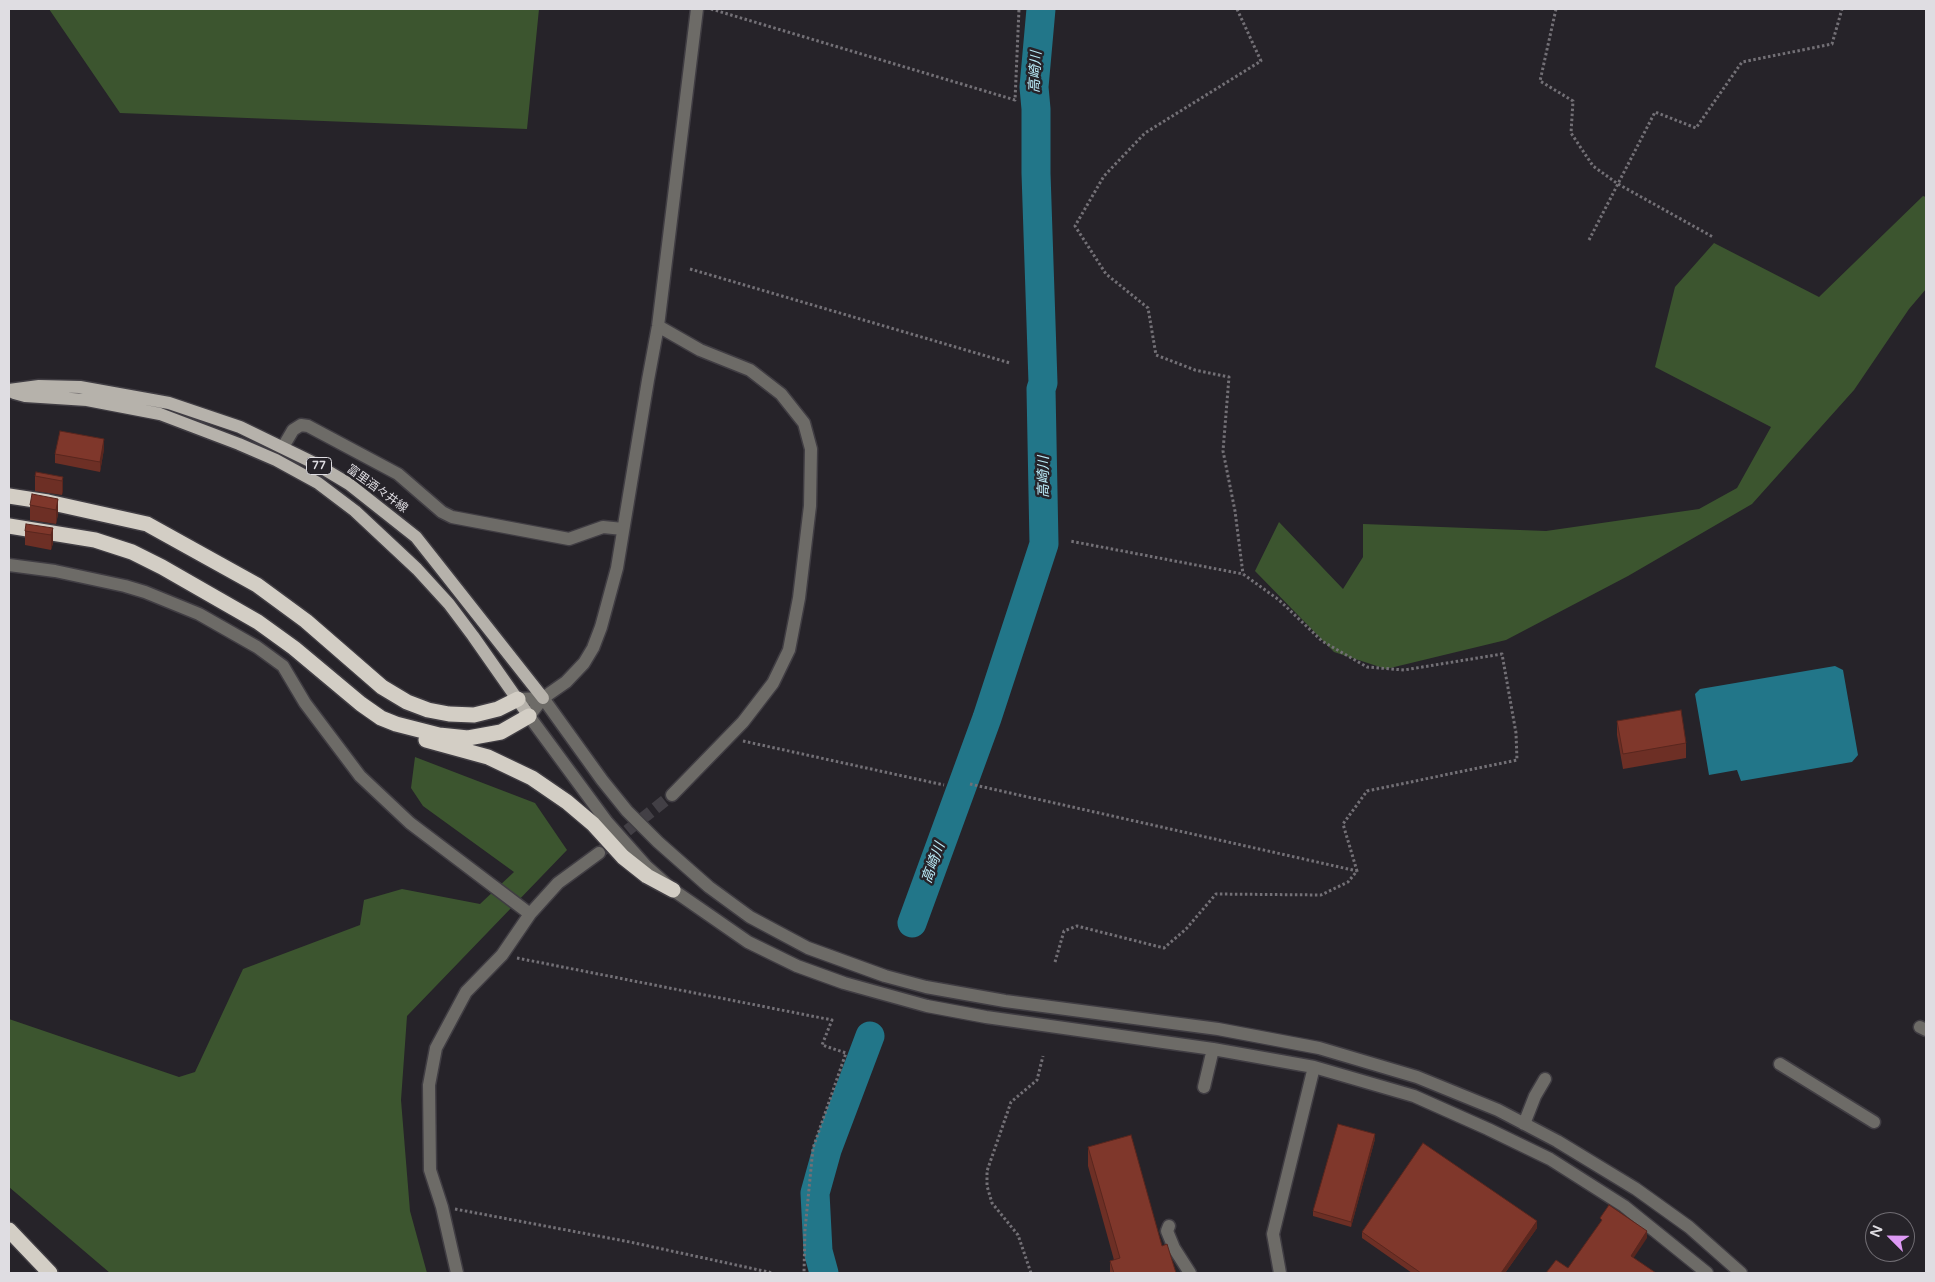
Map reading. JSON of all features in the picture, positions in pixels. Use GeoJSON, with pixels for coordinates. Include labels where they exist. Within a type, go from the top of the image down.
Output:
{"type":"FeatureCollection","features":[{"type":"Feature","properties":{"kind":"highway"},"geometry":{"type":"LineString","coordinates":[[9,496],[147,524],[257,585],[306,621],[382,687],[407,702],[428,710],[449,714],[474,715],[498,709],[518,699]]}},
{"type":"Feature","properties":{"kind":"highway"},"geometry":{"type":"LineString","coordinates":[[9,526],[94,540],[132,552],[162,567],[258,622],[294,648],[361,704],[381,718],[396,724],[439,735],[468,738],[501,732],[529,716]]}},
{"type":"Feature","properties":{"kind":"highway"},"geometry":{"type":"LineString","coordinates":[[396,724],[412,736],[488,757],[532,778],[568,802],[593,824],[623,856],[647,876],[673,890]]}},
{"type":"Feature","properties":{"kind":"highway"},"geometry":{"type":"LineString","coordinates":[[9,1230],[50,1273]]}},
{"type":"Feature","properties":{"kind":"highway"},"geometry":{"type":"LineString","coordinates":[[9,1239],[45,1273]]}},
{"type":"Feature","properties":{"kind":"main road","name":"富里酒々井線"},"geometry":{"type":"LineString","coordinates":[[9,391],[40,386],[66,387],[103,390],[169,403],[232,424],[283,447],[349,484],[416,537],[543,698]]}},
{"type":"Feature","properties":{"kind":"main road","name":"富里酒々井線"},"geometry":{"type":"LineString","coordinates":[[9,391],[25,396],[87,400],[160,414],[276,460],[318,483],[355,512],[417,569],[449,604],[529,716]]}},
{"type":"Feature","properties":{"kind":"street"},"geometry":{"type":"LineString","coordinates":[[697,9],[658,326],[617,568],[593,648],[584,663],[566,682],[543,698],[529,716],[607,822],[646,866],[673,890],[748,942],[797,966],[868,991],[928,1006],[986,1017],[1213,1049],[1314,1066],[1414,1096],[1550,1159],[1624,1206],[1707,1273]]}},
{"type":"Feature","properties":{"kind":"street"},"geometry":{"type":"LineString","coordinates":[[658,326],[700,350],[750,370],[781,394],[804,423],[811,449],[810,506],[800,589],[789,650],[773,683],[744,722],[672,795]]}},
{"type":"Feature","properties":{"kind":"street"},"geometry":{"type":"LineString","coordinates":[[283,447],[293,430],[301,425],[308,426],[398,474],[442,512],[452,516],[569,539],[603,527],[623,529]]}},
{"type":"Feature","properties":{"kind":"street"},"geometry":{"type":"LineString","coordinates":[[9,565],[55,572],[125,586],[145,592],[199,614],[257,648],[283,666],[305,702],[360,776],[410,823],[530,914]]}},
{"type":"Feature","properties":{"kind":"street"},"geometry":{"type":"LineString","coordinates":[[518,699],[543,698]]}},
{"type":"Feature","properties":{"kind":"street"},"geometry":{"type":"LineString","coordinates":[[543,698],[602,780],[627,811],[658,842],[709,887],[750,917],[778,934],[808,948],[885,976],[926,987],[1005,1001],[1218,1029],[1319,1048],[1417,1076],[1498,1110],[1557,1141],[1636,1189],[1689,1227],[1741,1273]]}},
{"type":"Feature","properties":{"kind":"street"},"geometry":{"type":"LineString","coordinates":[[457,1273],[442,1206],[430,1170],[429,1085],[436,1048],[466,992],[502,955],[530,914],[558,883],[598,853]]}},
{"type":"Feature","properties":{"kind":"street"},"geometry":{"type":"LineString","coordinates":[[1204,1087],[1213,1049]]}},
{"type":"Feature","properties":{"kind":"street"},"geometry":{"type":"LineString","coordinates":[[1780,1064],[1874,1122]]}},
{"type":"Feature","properties":{"kind":"street"},"geometry":{"type":"LineString","coordinates":[[1280,1273],[1273,1234],[1314,1066]]}},
{"type":"Feature","properties":{"kind":"street"},"geometry":{"type":"LineString","coordinates":[[1524,1124],[1535,1096],[1545,1079]]}},
{"type":"Feature","properties":{"kind":"street"},"geometry":{"type":"LineString","coordinates":[[1169,1226],[1167,1230],[1174,1248],[1190,1273]]}},
{"type":"Feature","properties":{"kind":"path"},"geometry":{"type":"LineString","coordinates":[[710,9],[1015,100],[1019,9]]}},
{"type":"Feature","properties":{"kind":"path"},"geometry":{"type":"LineString","coordinates":[[1236,9],[1261,61],[1146,133],[1104,176],[1075,226],[1106,274],[1148,308],[1156,355],[1195,370],[1229,377],[1224,451],[1235,511],[1243,574]]}},
{"type":"Feature","properties":{"kind":"path"},"geometry":{"type":"LineString","coordinates":[[1556,9],[1540,81],[1573,101],[1571,133],[1593,166],[1618,184],[1713,237]]}},
{"type":"Feature","properties":{"kind":"path"},"geometry":{"type":"LineString","coordinates":[[1589,240],[1655,112],[1696,128],[1742,62],[1832,44],[1842,9]]}},
{"type":"Feature","properties":{"kind":"path"},"geometry":{"type":"LineString","coordinates":[[690,269],[1010,363]]}},
{"type":"Feature","properties":{"kind":"path"},"geometry":{"type":"LineString","coordinates":[[1070,541],[1243,574],[1279,600],[1322,641],[1367,667],[1404,670],[1502,654],[1516,733],[1517,760],[1367,791],[1343,824],[1357,871]]}},
{"type":"Feature","properties":{"kind":"path"},"geometry":{"type":"LineString","coordinates":[[728,737],[944,785]]}},
{"type":"Feature","properties":{"kind":"path"},"geometry":{"type":"LineString","coordinates":[[970,784],[1357,871]]}},
{"type":"Feature","properties":{"kind":"path"},"geometry":{"type":"LineString","coordinates":[[1055,962],[1064,931],[1077,926],[1164,948],[1186,929],[1216,894],[1322,895],[1348,882],[1357,871]]}},
{"type":"Feature","properties":{"kind":"path"},"geometry":{"type":"LineString","coordinates":[[502,955],[832,1020],[822,1045],[846,1053],[813,1148],[805,1230],[804,1273]]}},
{"type":"Feature","properties":{"kind":"path"},"geometry":{"type":"LineString","coordinates":[[1031,1273],[1018,1236],[992,1203],[987,1186],[987,1171],[1011,1102],[1037,1080],[1043,1056]]}},
{"type":"Feature","properties":{"kind":"path"},"geometry":{"type":"LineString","coordinates":[[442,1206],[630,1242],[773,1273]]}},
{"type":"Feature","properties":{"kind":"green space"},"geometry":{"type":"Polygon","coordinates":[[[49,9],[539,9],[527,129],[120,113],[49,9]]]}},
{"type":"Feature","properties":{"kind":"green space"},"geometry":{"type":"Polygon","coordinates":[[[1923,196],[1926,197],[1926,289],[1909,309],[1854,390],[1752,504],[1628,576],[1506,640],[1386,669],[1334,652],[1255,571],[1279,522],[1343,589],[1363,557],[1363,524],[1546,531],[1699,509],[1737,488],[1771,427],[1655,367],[1675,287],[1714,243],[1819,297],[1923,196]]]}},
{"type":"Feature","properties":{"kind":"green space"},"geometry":{"type":"Polygon","coordinates":[[[415,757],[535,803],[567,850],[407,1016],[401,1100],[410,1211],[427,1273],[110,1273],[9,1187],[9,1019],[179,1077],[195,1072],[243,969],[360,925],[364,900],[402,889],[480,904],[514,872],[423,806],[411,788],[415,757]]]}},
{"type":"Feature","properties":{"kind":"water"},"geometry":{"type":"Polygon","coordinates":[[[1835,666],[1843,670],[1858,755],[1852,762],[1741,781],[1737,770],[1709,775],[1695,694],[1700,689],[1835,666]]]}},
{"type":"Feature","properties":{"kind":"building"},"geometry":{"type":"Polygon","coordinates":[[[60,431],[104,439],[100,462],[55,454],[60,431]]]}},
{"type":"Feature","properties":{"kind":"building"},"geometry":{"type":"Polygon","coordinates":[[[36,472],[63,477],[62,481],[35,476],[36,472]]]}},
{"type":"Feature","properties":{"kind":"building"},"geometry":{"type":"Polygon","coordinates":[[[32,494],[58,499],[56,510],[30,505],[32,494]]]}},
{"type":"Feature","properties":{"kind":"building"},"geometry":{"type":"Polygon","coordinates":[[[26,524],[53,528],[51,535],[25,531],[26,524]]]}},
{"type":"Feature","properties":{"kind":"building"},"geometry":{"type":"Polygon","coordinates":[[[1681,710],[1686,743],[1623,754],[1617,721],[1681,710]]]}},
{"type":"Feature","properties":{"kind":"building"},"geometry":{"type":"Polygon","coordinates":[[[1338,1124],[1375,1134],[1351,1222],[1313,1211],[1338,1124]]]}},
{"type":"Feature","properties":{"kind":"building"},"geometry":{"type":"Polygon","coordinates":[[[1131,1135],[1162,1246],[1167,1244],[1176,1273],[1114,1273],[1110,1261],[1120,1258],[1088,1147],[1131,1135]]]}},
{"type":"Feature","properties":{"kind":"building"},"geometry":{"type":"Polygon","coordinates":[[[1423,1143],[1537,1221],[1501,1273],[1421,1273],[1362,1232],[1423,1143]]]}},
{"type":"Feature","properties":{"kind":"building"},"geometry":{"type":"Polygon","coordinates":[[[1609,1205],[1647,1231],[1631,1256],[1656,1273],[1546,1273],[1556,1260],[1568,1268],[1602,1220],[1600,1218],[1609,1205]]]}},
{"type":"Feature","properties":{"kind":"waterway","name":"高崎川"},"geometry":{"type":"LineString","coordinates":[[912,923],[987,718],[1044,544],[1041,389],[1043,383],[1034,87],[1041,9]]}},
{"type":"Feature","properties":{"kind":"waterway","name":"高崎川"},"geometry":{"type":"LineString","coordinates":[[824,1273],[818,1251],[815,1193],[827,1150],[870,1036]]}},
{"type":"Feature","properties":{"kind":"tunnel"},"geometry":{"type":"LineString","coordinates":[[599,853],[672,795]]}}]}
